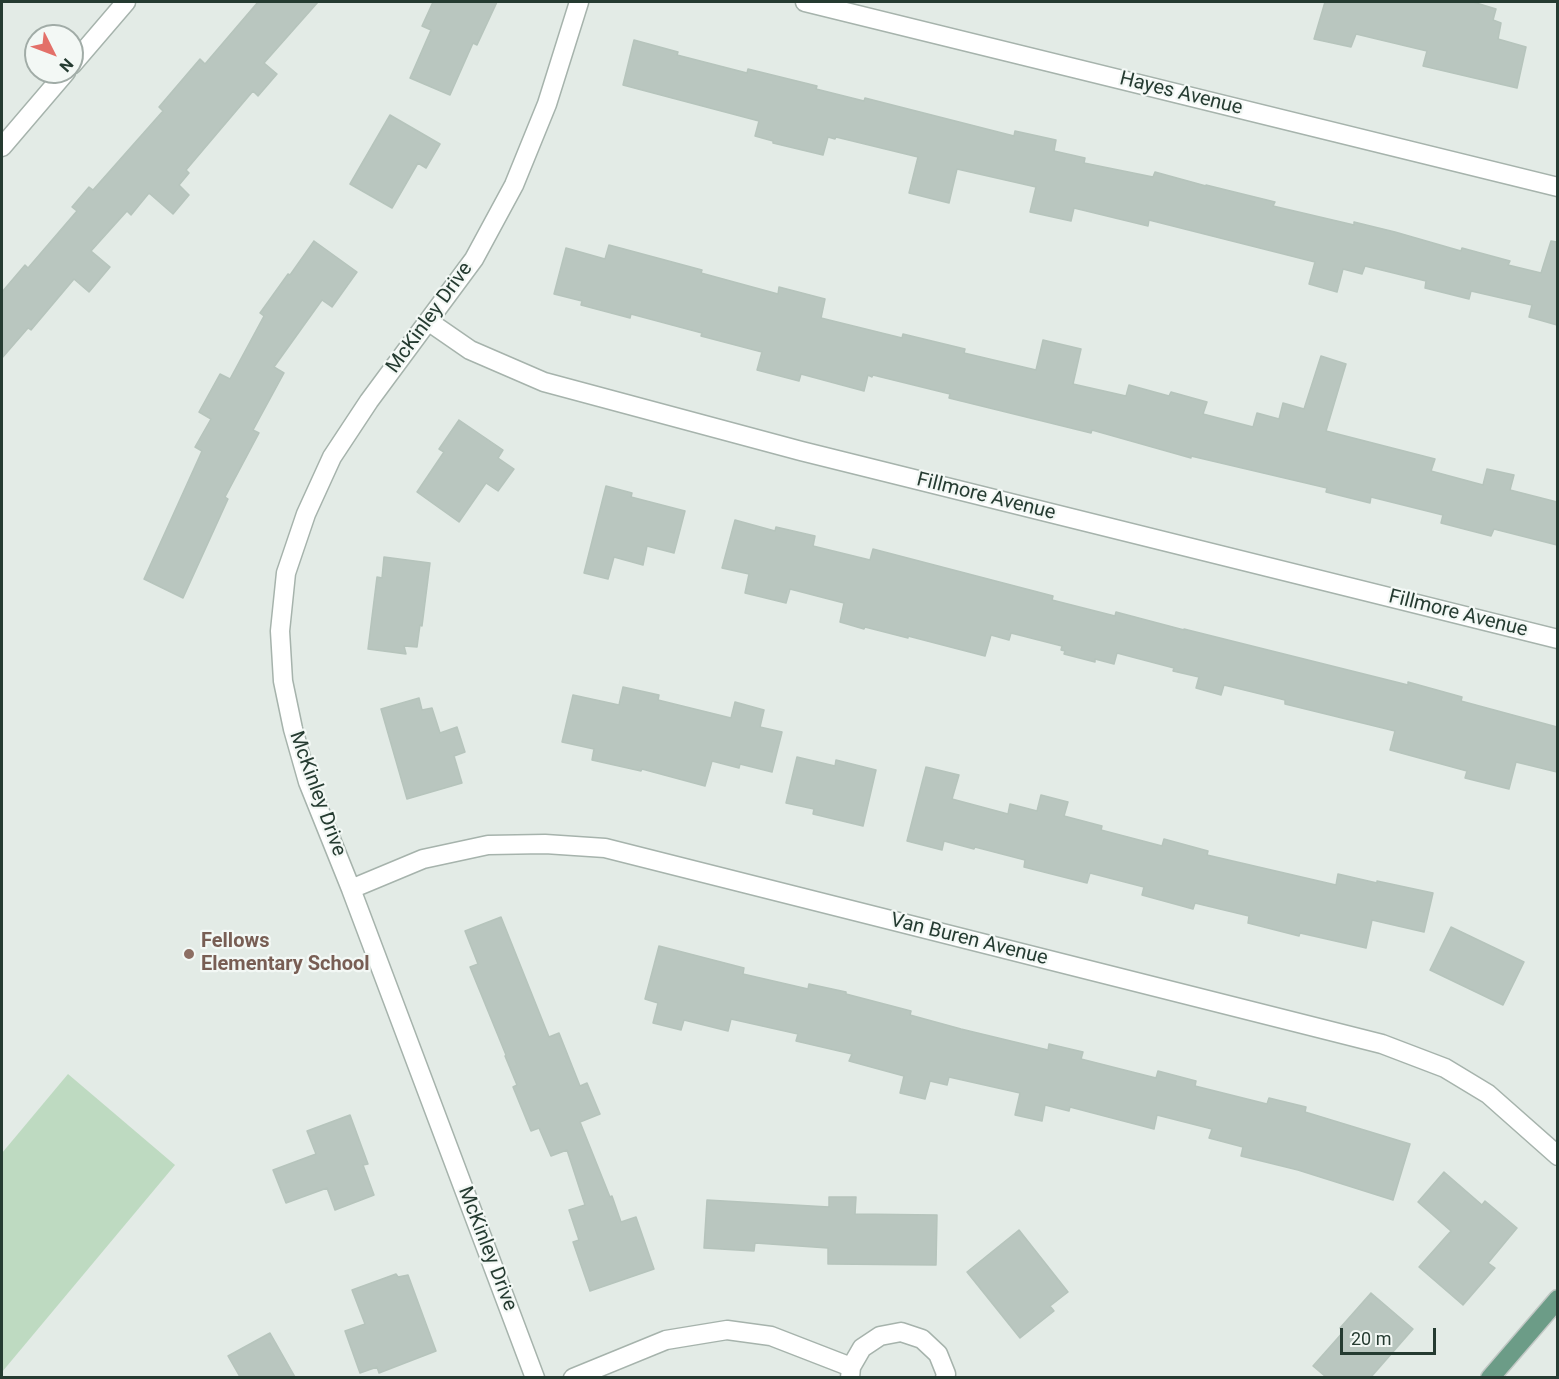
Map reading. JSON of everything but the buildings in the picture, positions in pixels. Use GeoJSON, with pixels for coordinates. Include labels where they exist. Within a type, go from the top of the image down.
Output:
{"type":"FeatureCollection","features":[{"type":"Feature","properties":{"kind":"main road"},"geometry":{"type":"LineString","coordinates":[[1490,1377],[1557,1299]]}},
{"type":"Feature","properties":{"kind":"street"},"geometry":{"type":"LineString","coordinates":[[84,50],[126,2]]}},
{"type":"Feature","properties":{"kind":"street","name":"McKinley Drive"},"geometry":{"type":"LineString","coordinates":[[535,1377],[351,889],[308,782],[293,729],[283,681],[280,630],[286,573],[306,514],[332,457],[369,401],[474,259],[514,185],[547,104],[579,2]]}},
{"type":"Feature","properties":{"kind":"street","name":"Hayes Avenue"},"geometry":{"type":"LineString","coordinates":[[805,2],[1557,187]]}},
{"type":"Feature","properties":{"kind":"street"},"geometry":{"type":"LineString","coordinates":[[2,147],[56,84]]}},
{"type":"Feature","properties":{"kind":"street","name":"Fillmore Avenue"},"geometry":{"type":"LineString","coordinates":[[428,321],[470,350],[544,382],[801,451],[1557,639]]}},
{"type":"Feature","properties":{"kind":"street","name":"Van Buren Avenue"},"geometry":{"type":"LineString","coordinates":[[351,889],[423,860],[488,845],[545,844],[605,848],[1382,1044],[1445,1068],[1488,1094],[1557,1156]]}},
{"type":"Feature","properties":{"kind":"street"},"geometry":{"type":"LineString","coordinates":[[573,1377],[666,1340],[727,1330],[771,1336],[851,1372],[862,1348],[880,1336],[901,1332],[922,1339],[938,1354],[946,1374],[945,1377]]}},
{"type":"Feature","properties":{"kind":"green space"},"geometry":{"type":"Polygon","coordinates":[[[68,1074],[175,1165],[2,1372],[2,1153],[68,1074]]]}},
{"type":"Feature","properties":{"kind":"place","name":"Fellows Elementary School"},"geometry":{"type":"Point","coordinates":[189,954]}}]}
